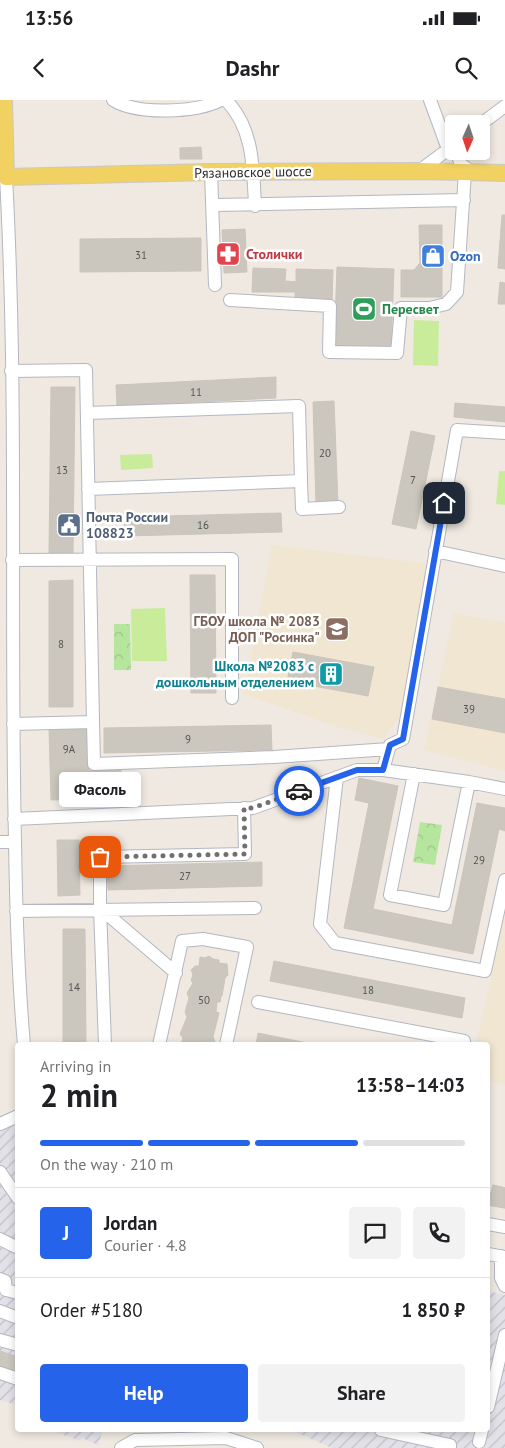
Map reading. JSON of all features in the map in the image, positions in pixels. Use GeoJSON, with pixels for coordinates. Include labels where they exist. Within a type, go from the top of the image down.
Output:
{"type":"FeatureCollection","features":[{"type":"Feature","properties":{"kind":"main road"},"geometry":{"type":"LineString","coordinates":[[3,177],[4,100]]}},
{"type":"Feature","properties":{"kind":"main road","name":"Рязановское шоссе"},"geometry":{"type":"LineString","coordinates":[[3,177],[211,172],[419,171],[505,173]]}},
{"type":"Feature","properties":{"kind":"street"},"geometry":{"type":"LineString","coordinates":[[112,100],[130,108],[197,109],[221,100]]}},
{"type":"Feature","properties":{"kind":"street"},"geometry":{"type":"LineString","coordinates":[[226,100],[238,114],[249,136],[255,206]]}},
{"type":"Feature","properties":{"kind":"street"},"geometry":{"type":"LineString","coordinates":[[430,100],[445,131]]}},
{"type":"Feature","properties":{"kind":"street"},"geometry":{"type":"LineString","coordinates":[[490,117],[505,106]]}},
{"type":"Feature","properties":{"kind":"street"},"geometry":{"type":"LineString","coordinates":[[419,171],[445,153]]}},
{"type":"Feature","properties":{"kind":"street"},"geometry":{"type":"LineString","coordinates":[[230,300],[330,306],[329,352],[397,352],[401,308],[430,308],[446,304],[457,292],[468,172],[459,160]]}},
{"type":"Feature","properties":{"kind":"street"},"geometry":{"type":"LineString","coordinates":[[211,172],[215,285]]}},
{"type":"Feature","properties":{"kind":"street"},"geometry":{"type":"LineString","coordinates":[[3,177],[11,371],[12,560],[6,616],[13,724],[16,911],[24,1042]]}},
{"type":"Feature","properties":{"kind":"street"},"geometry":{"type":"LineString","coordinates":[[212,205],[255,206],[464,200]]}},
{"type":"Feature","properties":{"kind":"street"},"geometry":{"type":"LineString","coordinates":[[11,371],[86,370],[94,764],[274,757],[389,750]]}},
{"type":"Feature","properties":{"kind":"street"},"geometry":{"type":"LineString","coordinates":[[87,413],[299,406],[302,510],[339,508]]}},
{"type":"Feature","properties":{"kind":"street"},"geometry":{"type":"LineString","coordinates":[[383,770],[390,745],[403,739],[457,430],[505,433]]}},
{"type":"Feature","properties":{"kind":"street"},"geometry":{"type":"LineString","coordinates":[[88,489],[301,481]]}},
{"type":"Feature","properties":{"kind":"street"},"geometry":{"type":"LineString","coordinates":[[435,551],[505,566]]}},
{"type":"Feature","properties":{"kind":"street"},"geometry":{"type":"LineString","coordinates":[[12,560],[232,559],[232,698]]}},
{"type":"Feature","properties":{"kind":"street"},"geometry":{"type":"LineString","coordinates":[[13,724],[93,722]]}},
{"type":"Feature","properties":{"kind":"street"},"geometry":{"type":"LineString","coordinates":[[14,819],[253,808],[357,770],[383,770],[505,789]]}},
{"type":"Feature","properties":{"kind":"street"},"geometry":{"type":"LineString","coordinates":[[414,774],[390,895],[444,905],[469,782]]}},
{"type":"Feature","properties":{"kind":"street"},"geometry":{"type":"LineString","coordinates":[[337,777],[320,924],[335,943],[485,971],[505,880]]}},
{"type":"Feature","properties":{"kind":"street"},"geometry":{"type":"LineString","coordinates":[[105,1042],[100,857],[245,854],[244,808]]}},
{"type":"Feature","properties":{"kind":"street"},"geometry":{"type":"LineString","coordinates":[[0,842],[15,842]]}},
{"type":"Feature","properties":{"kind":"street"},"geometry":{"type":"LineString","coordinates":[[100,908],[176,974]]}},
{"type":"Feature","properties":{"kind":"street"},"geometry":{"type":"LineString","coordinates":[[16,911],[100,908],[256,908]]}},
{"type":"Feature","properties":{"kind":"street"},"geometry":{"type":"LineString","coordinates":[[160,1042],[182,941],[202,938],[247,947],[227,1042]]}},
{"type":"Feature","properties":{"kind":"street"},"geometry":{"type":"LineString","coordinates":[[258,1002],[464,1042]]}},
{"type":"Feature","properties":{"kind":"street"},"geometry":{"type":"LineString","coordinates":[[0,1124],[15,1117]]}},
{"type":"Feature","properties":{"kind":"street"},"geometry":{"type":"LineString","coordinates":[[0,1172],[15,1194]]}},
{"type":"Feature","properties":{"kind":"street"},"geometry":{"type":"LineString","coordinates":[[490,1224],[505,1227]]}},
{"type":"Feature","properties":{"kind":"street"},"geometry":{"type":"LineString","coordinates":[[0,1239],[15,1246]]}},
{"type":"Feature","properties":{"kind":"street"},"geometry":{"type":"LineString","coordinates":[[490,1254],[503,1256],[501,1278],[505,1286]]}},
{"type":"Feature","properties":{"kind":"street"},"geometry":{"type":"LineString","coordinates":[[0,1279],[5,1281],[6,1290],[15,1292]]}},
{"type":"Feature","properties":{"kind":"street"},"geometry":{"type":"LineString","coordinates":[[0,1312],[15,1317]]}},
{"type":"Feature","properties":{"kind":"street"},"geometry":{"type":"LineString","coordinates":[[490,1399],[505,1335]]}},
{"type":"Feature","properties":{"kind":"street"},"geometry":{"type":"LineString","coordinates":[[0,1340],[15,1344]]}},
{"type":"Feature","properties":{"kind":"street"},"geometry":{"type":"LineString","coordinates":[[0,1373],[15,1378]]}},
{"type":"Feature","properties":{"kind":"street"},"geometry":{"type":"LineString","coordinates":[[390,1432],[450,1446],[450,1448]]}},
{"type":"Feature","properties":{"kind":"street"},"geometry":{"type":"LineString","coordinates":[[121,1448],[135,1440],[226,1438],[257,1448]]}},
{"type":"Feature","properties":{"kind":"shaded area","name":"ГБОУ школа № 2083 ДОП \"Росинка\""},"geometry":{"type":"Polygon","coordinates":[[[272,545],[429,564],[406,706],[384,739],[341,728],[244,694],[272,545]]]}},
{"type":"Feature","properties":{"kind":"shaded area"},"geometry":{"type":"Polygon","coordinates":[[[454,613],[505,623],[505,771],[424,750],[454,613]]]}},
{"type":"Feature","properties":{"kind":"shaded area"},"geometry":{"type":"Polygon","coordinates":[[[505,914],[505,1085],[490,1081],[490,1042],[477,1042],[505,914]]]}},
{"type":"Feature","properties":{"kind":"shaded area"},"geometry":{"type":"Polygon","coordinates":[[[0,1115],[15,1126],[15,1404],[0,1400],[0,1115]]]}},
{"type":"Feature","properties":{"kind":"shaded area"},"geometry":{"type":"Polygon","coordinates":[[[490,1291],[505,1295],[505,1448],[332,1448],[296,1432],[490,1432],[490,1291]]]}},
{"type":"Feature","properties":{"kind":"shaded area"},"geometry":{"type":"Polygon","coordinates":[[[56,1432],[102,1432],[98,1445],[82,1438],[80,1441],[56,1432]]]}},
{"type":"Feature","properties":{"kind":"green space"},"geometry":{"type":"Polygon","coordinates":[[[414,320],[439,321],[438,366],[413,365],[414,320]]]}},
{"type":"Feature","properties":{"kind":"green space"},"geometry":{"type":"Polygon","coordinates":[[[152,454],[153,468],[121,470],[120,455],[152,454]]]}},
{"type":"Feature","properties":{"kind":"green space"},"geometry":{"type":"Polygon","coordinates":[[[499,471],[505,471],[505,505],[496,504],[499,471]]]}},
{"type":"Feature","properties":{"kind":"green space"},"geometry":{"type":"Polygon","coordinates":[[[165,608],[167,661],[132,661],[131,609],[165,608]]]}},
{"type":"Feature","properties":{"kind":"green space"},"geometry":{"type":"Polygon","coordinates":[[[114,624],[130,624],[131,670],[114,670],[114,624]]]}},
{"type":"Feature","properties":{"kind":"green space"},"geometry":{"type":"Polygon","coordinates":[[[420,822],[442,825],[435,865],[413,862],[420,822]]]}},
{"type":"Feature","properties":{"kind":"building"},"geometry":{"type":"Polygon","coordinates":[[[201,147],[202,159],[180,159],[180,148],[201,147]]]}},
{"type":"Feature","properties":{"kind":"building"},"geometry":{"type":"Polygon","coordinates":[[[502,215],[505,215],[505,269],[498,268],[502,215]]]}},
{"type":"Feature","properties":{"kind":"building"},"geometry":{"type":"Polygon","coordinates":[[[419,225],[442,225],[442,297],[401,297],[401,270],[414,270],[420,263],[419,225]]]}},
{"type":"Feature","properties":{"kind":"building"},"geometry":{"type":"Polygon","coordinates":[[[245,229],[247,272],[224,273],[222,230],[245,229]]]}},
{"type":"Feature","properties":{"kind":"building"},"geometry":{"type":"Polygon","coordinates":[[[201,238],[201,271],[80,272],[80,239],[201,238]]]}},
{"type":"Feature","properties":{"kind":"building","name":"Пересвет"},"geometry":{"type":"Polygon","coordinates":[[[337,267],[394,269],[391,351],[334,349],[337,267]]]}},
{"type":"Feature","properties":{"kind":"building"},"geometry":{"type":"Polygon","coordinates":[[[253,268],[286,269],[285,281],[296,282],[296,269],[333,270],[332,303],[295,302],[295,292],[252,292],[253,268]]]}},
{"type":"Feature","properties":{"kind":"building"},"geometry":{"type":"Polygon","coordinates":[[[500,282],[505,283],[505,304],[498,304],[500,282]]]}},
{"type":"Feature","properties":{"kind":"building"},"geometry":{"type":"Polygon","coordinates":[[[276,377],[276,398],[117,406],[116,385],[276,377]]]}},
{"type":"Feature","properties":{"kind":"building"},"geometry":{"type":"Polygon","coordinates":[[[51,387],[75,387],[73,553],[49,553],[51,387]]]}},
{"type":"Feature","properties":{"kind":"building"},"geometry":{"type":"Polygon","coordinates":[[[334,401],[338,504],[316,505],[313,402],[334,401]]]}},
{"type":"Feature","properties":{"kind":"building"},"geometry":{"type":"Polygon","coordinates":[[[455,403],[505,407],[505,422],[454,417],[455,403]]]}},
{"type":"Feature","properties":{"kind":"building"},"geometry":{"type":"Polygon","coordinates":[[[411,431],[435,436],[416,529],[392,524],[411,431]]]}},
{"type":"Feature","properties":{"kind":"building"},"geometry":{"type":"Polygon","coordinates":[[[281,513],[282,532],[125,536],[124,517],[281,513]]]}},
{"type":"Feature","properties":{"kind":"building"},"geometry":{"type":"Polygon","coordinates":[[[190,575],[215,575],[216,693],[191,693],[190,575]]]}},
{"type":"Feature","properties":{"kind":"building"},"geometry":{"type":"Polygon","coordinates":[[[73,580],[73,707],[49,707],[49,581],[73,580]]]}},
{"type":"Feature","properties":{"kind":"building","name":"Школа №2083 с дошкольным отделением"},"geometry":{"type":"Polygon","coordinates":[[[293,652],[374,667],[368,696],[287,681],[293,652]]]}},
{"type":"Feature","properties":{"kind":"building"},"geometry":{"type":"Polygon","coordinates":[[[438,687],[505,699],[505,733],[432,719],[438,687]]]}},
{"type":"Feature","properties":{"kind":"building"},"geometry":{"type":"Polygon","coordinates":[[[271,725],[272,750],[104,753],[104,728],[271,725]]]}},
{"type":"Feature","properties":{"kind":"building"},"geometry":{"type":"Polygon","coordinates":[[[87,727],[89,771],[121,770],[121,798],[51,800],[49,728],[87,727]]]}},
{"type":"Feature","properties":{"kind":"building"},"geometry":{"type":"Polygon","coordinates":[[[359,778],[398,786],[373,909],[452,925],[477,803],[505,808],[505,831],[499,829],[473,954],[344,928],[369,803],[355,800],[359,778]]]}},
{"type":"Feature","properties":{"kind":"building"},"geometry":{"type":"Polygon","coordinates":[[[57,840],[79,840],[80,895],[58,896],[57,840]]]}},
{"type":"Feature","properties":{"kind":"building"},"geometry":{"type":"Polygon","coordinates":[[[262,862],[262,886],[108,890],[107,866],[262,862]]]}},
{"type":"Feature","properties":{"kind":"building"},"geometry":{"type":"Polygon","coordinates":[[[63,929],[85,929],[86,1042],[63,1042],[63,929]]]}},
{"type":"Feature","properties":{"kind":"building"},"geometry":{"type":"Polygon","coordinates":[[[209,956],[219,960],[219,963],[227,964],[228,975],[225,978],[220,1002],[217,1002],[216,1012],[219,1013],[213,1037],[215,1042],[182,1042],[183,1038],[180,1034],[187,1017],[185,1012],[189,998],[187,993],[193,983],[191,981],[193,974],[191,970],[195,966],[199,966],[200,957],[205,958],[209,956]]]}},
{"type":"Feature","properties":{"kind":"building"},"geometry":{"type":"Polygon","coordinates":[[[274,961],[465,998],[462,1018],[270,981],[274,961]]]}},
{"type":"Feature","properties":{"kind":"building"},"geometry":{"type":"Polygon","coordinates":[[[258,1033],[302,1042],[256,1042],[258,1033]]]}},
{"type":"Feature","properties":{"kind":"building"},"geometry":{"type":"Polygon","coordinates":[[[493,1185],[505,1188],[505,1208],[490,1205],[493,1185]]]}},
{"type":"Feature","properties":{"kind":"building"},"geometry":{"type":"Polygon","coordinates":[[[493,1185],[505,1188],[505,1208],[490,1205],[493,1185]]]}},
{"type":"Feature","properties":{"kind":"building"},"geometry":{"type":"Polygon","coordinates":[[[0,1351],[15,1356],[15,1371],[0,1366],[0,1351]]]}},
{"type":"Feature","properties":{"kind":"way so far"},"geometry":{"type":"LineString","coordinates":[[100,857],[245,854],[244,808],[253,808],[299,791]]}},
{"type":"Feature","properties":{"kind":"place","name":"Столички"},"geometry":{"type":"Point","coordinates":[228,254]}},
{"type":"Feature","properties":{"kind":"place","name":"Ozon"},"geometry":{"type":"Point","coordinates":[433,256]}},
{"type":"Feature","properties":{"kind":"place","name":"Пересвет"},"geometry":{"type":"Point","coordinates":[364,309]}},
{"type":"Feature","properties":{"kind":"place","name":"Почта России 108823"},"geometry":{"type":"Point","coordinates":[69,525]}},
{"type":"Feature","properties":{"kind":"place","name":"ГБОУ школа № 2083 ДОП \"Росинка\""},"geometry":{"type":"Point","coordinates":[337,629]}},
{"type":"Feature","properties":{"kind":"place","name":"Школа №2083 с дошкольным отделением"},"geometry":{"type":"Point","coordinates":[331,674]}},
{"type":"Feature","properties":{"kind":"place","name":"Фасоль"},"geometry":{"type":"Point","coordinates":[100,857]}},
{"type":"Feature","properties":{"kind":"route"},"geometry":{"type":"LineString","coordinates":[[299,791],[357,770],[383,770],[390,745],[403,739],[444,503]]}}]}
